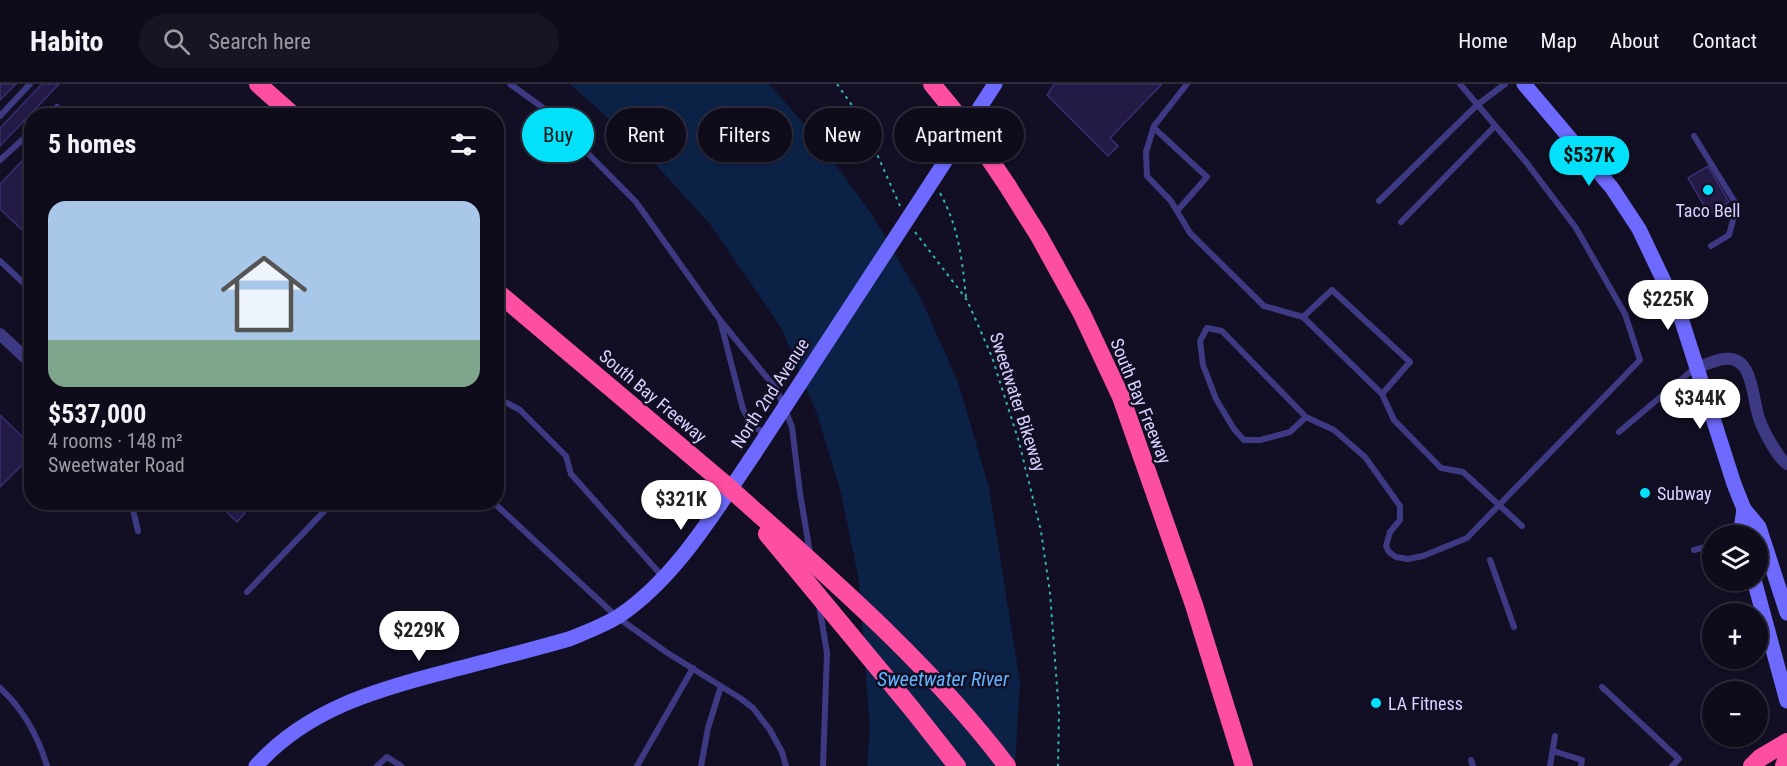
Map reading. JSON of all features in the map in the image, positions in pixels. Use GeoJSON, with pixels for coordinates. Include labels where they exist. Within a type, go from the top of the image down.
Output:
{"type":"FeatureCollection","features":[{"type":"Feature","properties":{"kind":"highway"},"geometry":{"type":"LineString","coordinates":[[258,84],[285,108]]}},
{"type":"Feature","properties":{"kind":"highway","name":"South Bay Freeway"},"geometry":{"type":"LineString","coordinates":[[933,84],[972,133],[1039,236],[1082,314],[1121,397],[1194,605],[1244,766]]}},
{"type":"Feature","properties":{"kind":"highway","name":"South Bay Freeway"},"geometry":{"type":"LineString","coordinates":[[504,298],[726,485],[832,580],[914,659],[980,730],[1007,766]]}},
{"type":"Feature","properties":{"kind":"highway"},"geometry":{"type":"LineString","coordinates":[[726,485],[957,766]]}},
{"type":"Feature","properties":{"kind":"highway"},"geometry":{"type":"LineString","coordinates":[[1752,766],[1760,758],[1787,742]]}},
{"type":"Feature","properties":{"kind":"highway"},"geometry":{"type":"LineString","coordinates":[[1784,766],[1787,758]]}},
{"type":"Feature","properties":{"kind":"street","name":"North 2nd Avenue"},"geometry":{"type":"LineString","coordinates":[[256,766],[271,749],[316,718],[351,700],[390,686],[569,639],[618,617],[641,599],[664,577],[700,534],[995,84]]}},
{"type":"Feature","properties":{"kind":"street"},"geometry":{"type":"LineString","coordinates":[[1524,84],[1612,188],[1639,229],[1680,315],[1734,484],[1744,509],[1759,527],[1785,605]]}},
{"type":"Feature","properties":{"kind":"street"},"geometry":{"type":"LineString","coordinates":[[0,334],[24,356]]}},
{"type":"Feature","properties":{"kind":"street"},"geometry":{"type":"LineString","coordinates":[[1697,367],[1725,358],[1738,362],[1750,375],[1759,421],[1779,456],[1787,464]]}},
{"type":"Feature","properties":{"kind":"street"},"geometry":{"type":"LineString","coordinates":[[1742,525],[1744,509]]}},
{"type":"Feature","properties":{"kind":"street"},"geometry":{"type":"LineString","coordinates":[[1757,591],[1787,701]]}},
{"type":"Feature","properties":{"kind":"lane"},"geometry":{"type":"LineString","coordinates":[[0,116],[30,84]]}},
{"type":"Feature","properties":{"kind":"lane"},"geometry":{"type":"LineString","coordinates":[[510,84],[542,107],[636,202],[720,320],[777,390],[792,427],[813,573]]}},
{"type":"Feature","properties":{"kind":"lane"},"geometry":{"type":"LineString","coordinates":[[1187,84],[1154,128],[1146,152],[1147,176],[1171,201],[1190,233],[1264,306],[1303,317],[1382,394],[1394,420],[1441,468],[1463,472],[1522,526]]}},
{"type":"Feature","properties":{"kind":"lane"},"geometry":{"type":"LineString","coordinates":[[1306,417],[1290,432],[1260,440],[1244,440],[1234,429],[1216,399],[1203,364],[1200,341],[1208,328],[1222,331],[1306,417],[1334,430],[1365,457],[1401,506],[1400,520],[1390,532],[1386,546],[1396,558],[1408,559],[1423,556],[1467,538],[1640,360],[1625,314],[1576,228],[1526,162],[1460,84]]}},
{"type":"Feature","properties":{"kind":"lane"},"geometry":{"type":"LineString","coordinates":[[1378,201],[1478,105],[1505,84]]}},
{"type":"Feature","properties":{"kind":"lane"},"geometry":{"type":"LineString","coordinates":[[1401,222],[1495,126]]}},
{"type":"Feature","properties":{"kind":"lane"},"geometry":{"type":"LineString","coordinates":[[1154,128],[1207,177],[1177,212]]}},
{"type":"Feature","properties":{"kind":"lane"},"geometry":{"type":"LineString","coordinates":[[1694,136],[1736,204],[1729,235],[1711,246]]}},
{"type":"Feature","properties":{"kind":"lane"},"geometry":{"type":"LineString","coordinates":[[0,160],[24,138]]}},
{"type":"Feature","properties":{"kind":"lane"},"geometry":{"type":"LineString","coordinates":[[0,261],[24,284]]}},
{"type":"Feature","properties":{"kind":"lane"},"geometry":{"type":"LineString","coordinates":[[1303,317],[1332,290],[1410,362],[1382,394]]}},
{"type":"Feature","properties":{"kind":"lane"},"geometry":{"type":"LineString","coordinates":[[720,320],[743,409],[751,424],[766,435]]}},
{"type":"Feature","properties":{"kind":"lane"},"geometry":{"type":"LineString","coordinates":[[1618,432],[1697,367]]}},
{"type":"Feature","properties":{"kind":"lane"},"geometry":{"type":"LineString","coordinates":[[504,401],[520,410],[566,456],[571,474],[664,577]]}},
{"type":"Feature","properties":{"kind":"lane"},"geometry":{"type":"LineString","coordinates":[[133,510],[138,531]]}},
{"type":"Feature","properties":{"kind":"lane"},"geometry":{"type":"LineString","coordinates":[[247,592],[325,510]]}},
{"type":"Feature","properties":{"kind":"lane"},"geometry":{"type":"LineString","coordinates":[[502,510],[618,617],[666,652],[740,698],[761,717],[779,745],[786,766]]}},
{"type":"Feature","properties":{"kind":"lane"},"geometry":{"type":"LineString","coordinates":[[1694,549],[1702,547]]}},
{"type":"Feature","properties":{"kind":"lane"},"geometry":{"type":"LineString","coordinates":[[1490,560],[1514,627]]}},
{"type":"Feature","properties":{"kind":"lane"},"geometry":{"type":"LineString","coordinates":[[815,584],[827,653],[823,766]]}},
{"type":"Feature","properties":{"kind":"lane"},"geometry":{"type":"LineString","coordinates":[[637,766],[693,668]]}},
{"type":"Feature","properties":{"kind":"lane"},"geometry":{"type":"LineString","coordinates":[[701,766],[708,728],[721,686]]}},
{"type":"Feature","properties":{"kind":"lane"},"geometry":{"type":"LineString","coordinates":[[1602,687],[1679,759],[1672,766]]}},
{"type":"Feature","properties":{"kind":"lane"},"geometry":{"type":"LineString","coordinates":[[0,688],[24,714],[42,749],[47,766]]}},
{"type":"Feature","properties":{"kind":"lane"},"geometry":{"type":"LineString","coordinates":[[1550,766],[1555,736]]}},
{"type":"Feature","properties":{"kind":"lane"},"geometry":{"type":"LineString","coordinates":[[1553,751],[1582,760],[1581,766]]}},
{"type":"Feature","properties":{"kind":"lane"},"geometry":{"type":"LineString","coordinates":[[377,766],[387,757],[401,766]]}},
{"type":"Feature","properties":{"kind":"path"},"geometry":{"type":"LineString","coordinates":[[837,84],[861,118],[904,214]]}},
{"type":"Feature","properties":{"kind":"path"},"geometry":{"type":"LineString","coordinates":[[933,180],[948,208],[957,233],[967,300]]}},
{"type":"Feature","properties":{"kind":"path","name":"Sweetwater Bikeway"},"geometry":{"type":"LineString","coordinates":[[912,227],[967,300],[986,341],[1025,463],[1041,531],[1050,593],[1059,713],[1059,766]]}},
{"type":"Feature","properties":{"kind":"water","name":"Sweetwater River"},"geometry":{"type":"Polygon","coordinates":[[[570,84],[769,84],[790,108],[698,108],[698,162],[792,162],[792,110],[804,124],[804,162],[834,162],[873,216],[921,299],[958,382],[989,488],[1020,682],[1015,766],[867,766],[870,728],[859,581],[841,492],[817,414],[782,329],[710,224],[653,162],[686,162],[686,108],[606,108],[606,116],[570,84]]]}},
{"type":"Feature","properties":{"kind":"building"},"geometry":{"type":"Polygon","coordinates":[[[0,84],[16,84],[0,100],[0,84]]]}},
{"type":"Feature","properties":{"kind":"building"},"geometry":{"type":"Polygon","coordinates":[[[42,84],[59,84],[36,108],[24,108],[24,121],[0,146],[0,128],[42,84]]]}},
{"type":"Feature","properties":{"kind":"building"},"geometry":{"type":"Polygon","coordinates":[[[1054,84],[1162,84],[1110,138],[1118,146],[1108,156],[1047,95],[1054,84]]]}},
{"type":"Feature","properties":{"kind":"building"},"geometry":{"type":"Polygon","coordinates":[[[24,161],[24,232],[0,209],[0,184],[24,161]]]}},
{"type":"Feature","properties":{"kind":"building","name":"Taco Bell"},"geometry":{"type":"Polygon","coordinates":[[[1708,166],[1729,202],[1709,214],[1688,178],[1708,166]]]}},
{"type":"Feature","properties":{"kind":"building"},"geometry":{"type":"Polygon","coordinates":[[[0,415],[24,438],[24,463],[0,487],[0,415]]]}},
{"type":"Feature","properties":{"kind":"building"},"geometry":{"type":"Polygon","coordinates":[[[224,510],[241,510],[245,513],[237,522],[224,510]]]}},
{"type":"Feature","properties":{"kind":"place","name":"Taco Bell"},"geometry":{"type":"Point","coordinates":[1708,190]}},
{"type":"Feature","properties":{"kind":"place","name":"Subway"},"geometry":{"type":"Point","coordinates":[1645,493]}},
{"type":"Feature","properties":{"kind":"place","name":"LA Fitness"},"geometry":{"type":"Point","coordinates":[1376,703]}}]}
